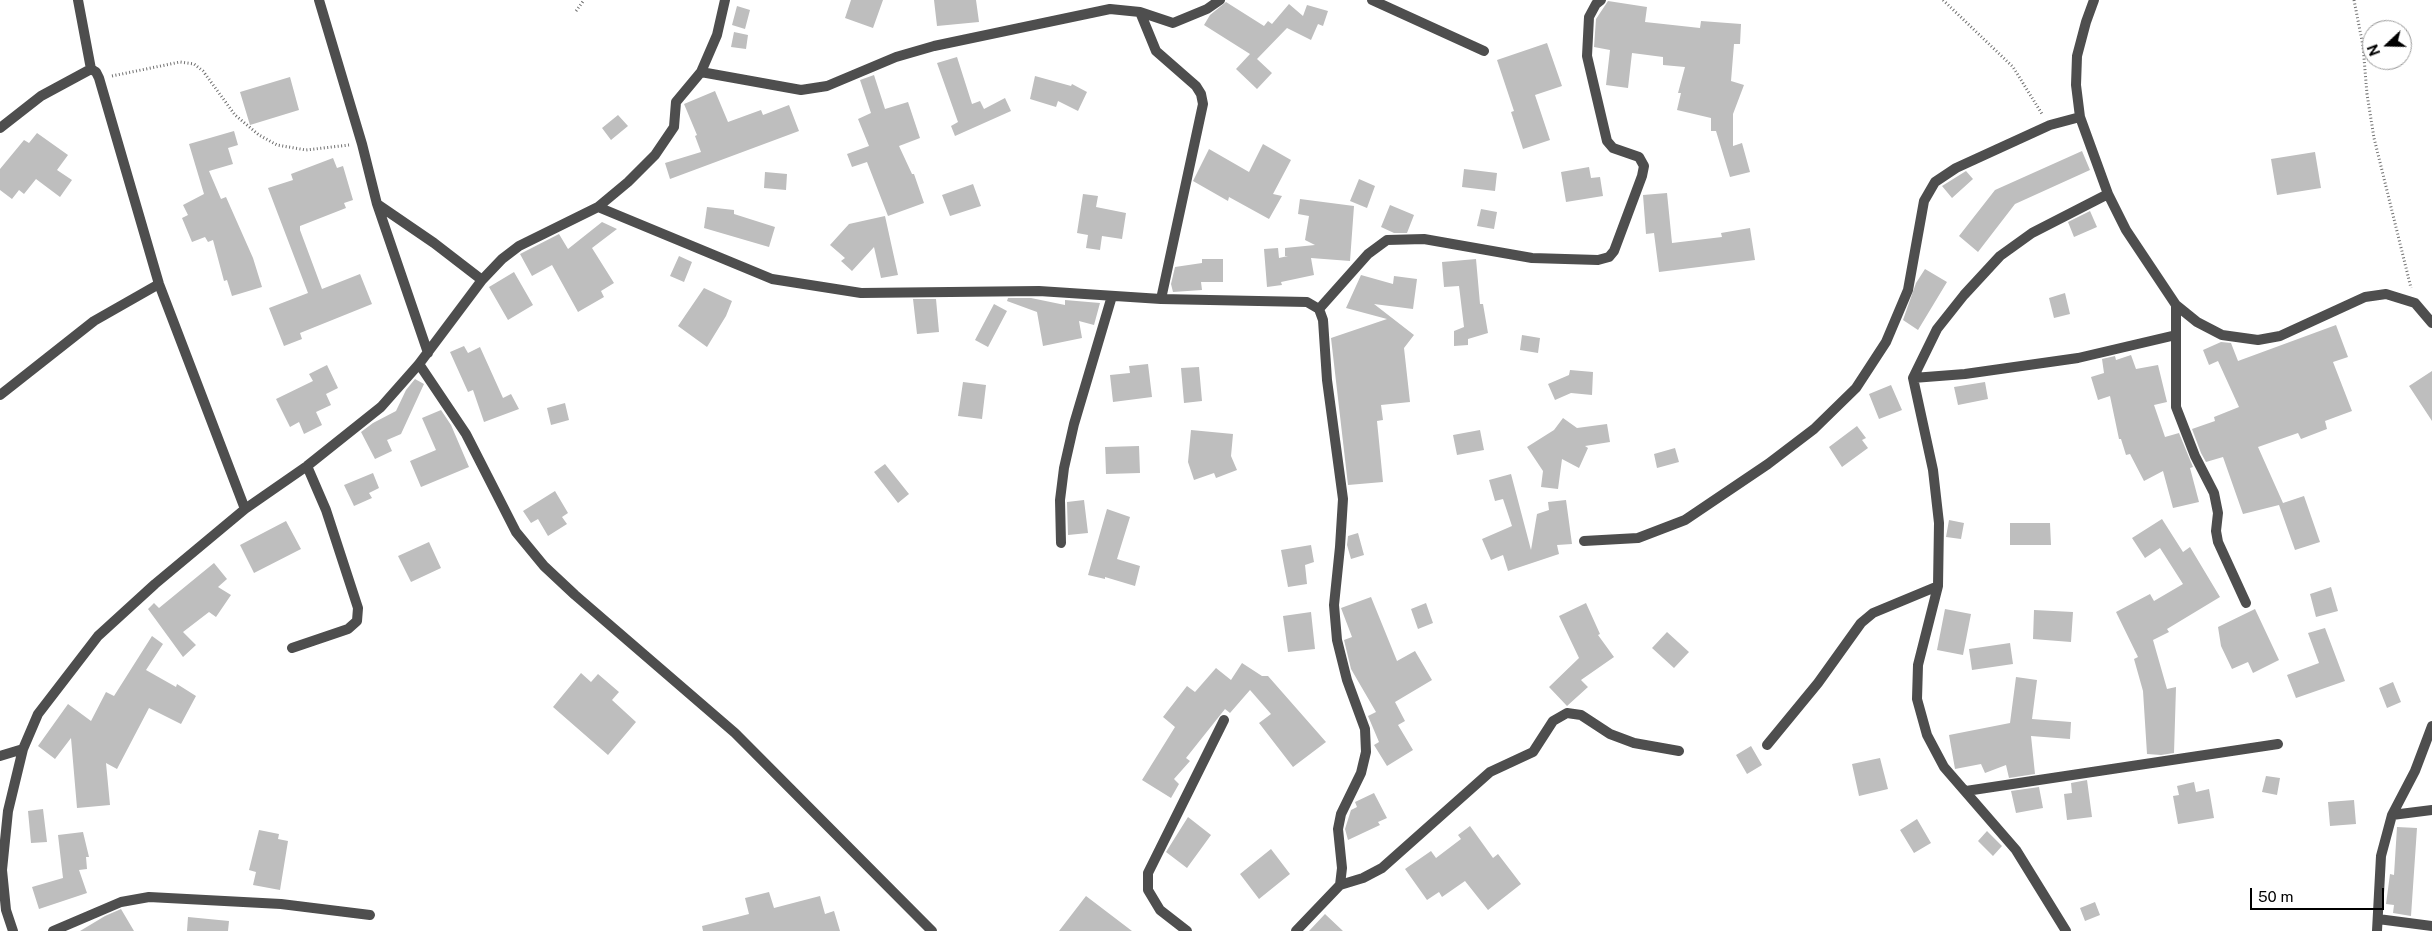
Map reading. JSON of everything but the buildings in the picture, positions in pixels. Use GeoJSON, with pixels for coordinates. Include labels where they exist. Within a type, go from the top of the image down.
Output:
{"type":"FeatureCollection","features":[{"type":"Feature","properties":{"kind":"street"},"geometry":{"type":"LineString","coordinates":[[78,0],[92,69],[99,78],[159,284],[245,509]]}},
{"type":"Feature","properties":{"kind":"street"},"geometry":{"type":"LineString","coordinates":[[319,0],[362,144],[377,204],[428,353]]}},
{"type":"Feature","properties":{"kind":"street"},"geometry":{"type":"LineString","coordinates":[[13,931],[6,910],[2,870],[8,811],[23,749],[38,714],[98,636],[155,584],[245,509],[307,466],[381,407],[428,353],[482,280],[502,259],[519,246],[598,206],[628,182],[655,155],[674,127],[676,102],[700,72],[717,35],[725,0]]}},
{"type":"Feature","properties":{"kind":"street"},"geometry":{"type":"LineString","coordinates":[[700,72],[801,90],[827,86],[896,57],[934,46],[1110,9],[1140,12],[1172,23],[1207,9],[1220,0]]}},
{"type":"Feature","properties":{"kind":"street"},"geometry":{"type":"LineString","coordinates":[[1372,0],[1484,51]]}},
{"type":"Feature","properties":{"kind":"street"},"geometry":{"type":"LineString","coordinates":[[1319,309],[1368,254],[1387,240],[1424,239],[1532,258],[1598,260],[1609,257],[1614,251],[1644,166],[1639,157],[1614,148],[1607,141],[1587,56],[1589,17],[1596,4],[1601,0]]}},
{"type":"Feature","properties":{"kind":"street"},"geometry":{"type":"LineString","coordinates":[[2094,0],[2077,56],[2076,85],[2080,117],[2108,194],[2126,230],[2176,305],[2197,322],[2222,335],[2258,340],[2280,336],[2365,297],[2386,294],[2415,304],[2432,323]]}},
{"type":"Feature","properties":{"kind":"street"},"geometry":{"type":"LineString","coordinates":[[1140,12],[1156,51],[1196,86],[1201,94],[1203,104],[1162,299]]}},
{"type":"Feature","properties":{"kind":"street"},"geometry":{"type":"LineString","coordinates":[[0,128],[41,96],[92,69]]}},
{"type":"Feature","properties":{"kind":"street"},"geometry":{"type":"LineString","coordinates":[[1584,542],[1638,538],[1685,520],[1768,464],[1814,429],[1856,388],[1886,342],[1908,290],[1924,201],[1936,182],[1956,168],[2050,125],[2080,117]]}},
{"type":"Feature","properties":{"kind":"street"},"geometry":{"type":"LineString","coordinates":[[2066,931],[2016,850],[1944,767],[1927,735],[1917,699],[1918,665],[1938,586],[1939,523],[1933,470],[1914,378],[1937,330],[1964,295],[2000,256],[2032,233],[2108,194]]}},
{"type":"Feature","properties":{"kind":"street"},"geometry":{"type":"LineString","coordinates":[[377,204],[434,243],[482,280]]}},
{"type":"Feature","properties":{"kind":"street"},"geometry":{"type":"LineString","coordinates":[[598,206],[772,279],[861,293],[1039,291],[1162,299],[1307,302],[1319,309],[1323,320],[1327,380],[1343,499],[1334,605],[1337,640],[1347,680],[1365,729],[1366,744],[1361,773],[1341,814],[1338,830],[1342,868],[1340,885]]}},
{"type":"Feature","properties":{"kind":"street"},"geometry":{"type":"LineString","coordinates":[[0,396],[94,321],[159,284]]}},
{"type":"Feature","properties":{"kind":"street"},"geometry":{"type":"LineString","coordinates":[[1061,543],[1060,500],[1064,468],[1074,424],[1112,296]]}},
{"type":"Feature","properties":{"kind":"street"},"geometry":{"type":"LineString","coordinates":[[2176,305],[2176,407],[2195,456],[2214,493],[2218,513],[2216,531],[2218,542],[2246,603]]}},
{"type":"Feature","properties":{"kind":"street"},"geometry":{"type":"LineString","coordinates":[[1914,378],[1965,374],[2078,358],[2176,334]]}},
{"type":"Feature","properties":{"kind":"street"},"geometry":{"type":"LineString","coordinates":[[419,364],[466,434],[516,532],[544,566],[735,734],[932,931]]}},
{"type":"Feature","properties":{"kind":"street"},"geometry":{"type":"LineString","coordinates":[[292,648],[348,629],[357,621],[358,608],[326,510],[307,466]]}},
{"type":"Feature","properties":{"kind":"street"},"geometry":{"type":"LineString","coordinates":[[1766,745],[1818,683],[1861,623],[1872,614],[1938,586]]}},
{"type":"Feature","properties":{"kind":"street"},"geometry":{"type":"LineString","coordinates":[[1296,931],[1340,885],[1363,878],[1382,868],[1490,772],[1534,752],[1553,722],[1567,713],[1581,715],[1610,734],[1634,743],[1679,750]]}},
{"type":"Feature","properties":{"kind":"street"},"geometry":{"type":"LineString","coordinates":[[1187,931],[1160,910],[1148,890],[1148,873],[1224,720]]}},
{"type":"Feature","properties":{"kind":"street"},"geometry":{"type":"LineString","coordinates":[[2377,931],[2381,856],[2392,816],[2415,771],[2432,726]]}},
{"type":"Feature","properties":{"kind":"street"},"geometry":{"type":"LineString","coordinates":[[1966,791],[2278,744]]}},
{"type":"Feature","properties":{"kind":"street"},"geometry":{"type":"LineString","coordinates":[[0,756],[23,749]]}},
{"type":"Feature","properties":{"kind":"street"},"geometry":{"type":"LineString","coordinates":[[2392,816],[2432,810]]}},
{"type":"Feature","properties":{"kind":"street"},"geometry":{"type":"LineString","coordinates":[[53,931],[121,902],[149,897],[281,904],[370,915]]}},
{"type":"Feature","properties":{"kind":"street"},"geometry":{"type":"LineString","coordinates":[[2378,919],[2432,926]]}},
{"type":"Feature","properties":{"kind":"path"},"geometry":{"type":"LineString","coordinates":[[576,11],[584,0]]}},
{"type":"Feature","properties":{"kind":"path"},"geometry":{"type":"LineString","coordinates":[[1943,0],[2013,67],[2050,125]]}},
{"type":"Feature","properties":{"kind":"path"},"geometry":{"type":"LineString","coordinates":[[2354,0],[2363,46],[2367,94],[2374,138],[2415,304]]}},
{"type":"Feature","properties":{"kind":"path"},"geometry":{"type":"LineString","coordinates":[[99,78],[180,62],[194,64],[203,71],[235,115],[259,135],[277,145],[306,150],[362,144]]}}]}
